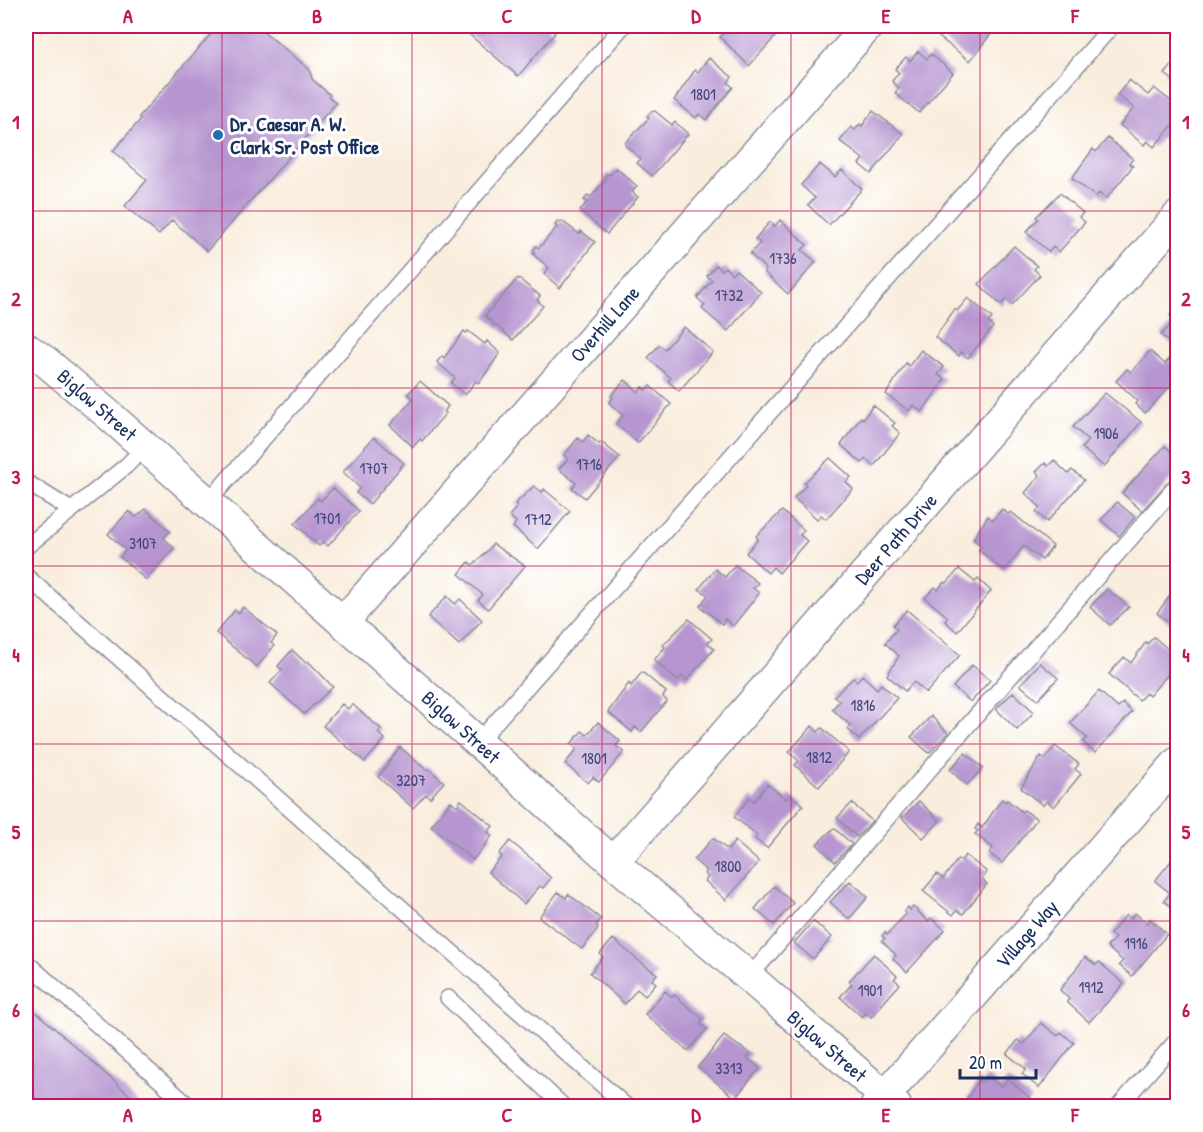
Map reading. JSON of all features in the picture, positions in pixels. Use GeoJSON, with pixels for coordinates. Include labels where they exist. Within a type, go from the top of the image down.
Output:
{"type":"FeatureCollection","features":[{"type":"Feature","properties":{"kind":"street","name":"Overhill Lane"},"geometry":{"type":"LineString","coordinates":[[344,622],[868,26]]}},
{"type":"Feature","properties":{"kind":"street","name":"Deer Path Drive"},"geometry":{"type":"LineString","coordinates":[[614,862],[1178,216]]}},
{"type":"Feature","properties":{"kind":"street","name":"Biglow Street"},"geometry":{"type":"LineString","coordinates":[[26,348],[45,361],[208,502],[614,862],[749,977],[886,1103]]}},
{"type":"Feature","properties":{"kind":"street","name":"Village Way"},"geometry":{"type":"LineString","coordinates":[[886,1103],[1178,762]]}},
{"type":"Feature","properties":{"kind":"lane"},"geometry":{"type":"LineString","coordinates":[[208,502],[623,26]]}},
{"type":"Feature","properties":{"kind":"lane"},"geometry":{"type":"LineString","coordinates":[[478,742],[1112,26]]}},
{"type":"Feature","properties":{"kind":"lane"},"geometry":{"type":"LineString","coordinates":[[26,547],[126,466],[145,447]]}},
{"type":"Feature","properties":{"kind":"lane"},"geometry":{"type":"LineString","coordinates":[[26,482],[71,510]]}},
{"type":"Feature","properties":{"kind":"lane"},"geometry":{"type":"LineString","coordinates":[[749,977],[1178,484]]}},
{"type":"Feature","properties":{"kind":"lane"},"geometry":{"type":"LineString","coordinates":[[26,576],[626,1107]]}},
{"type":"Feature","properties":{"kind":"lane"},"geometry":{"type":"LineString","coordinates":[[26,962],[189,1107]]}},
{"type":"Feature","properties":{"kind":"lane"},"geometry":{"type":"LineString","coordinates":[[447,998],[563,1107]]}},
{"type":"Feature","properties":{"kind":"lane"},"geometry":{"type":"LineString","coordinates":[[1119,1107],[1178,1039]]}},
{"type":"Feature","properties":{"kind":"building","name":"Dr. Caesar A. W. Clark Sr. Post Office"},"geometry":{"type":"Polygon","coordinates":[[[218,26],[257,26],[309,69],[312,79],[336,103],[207,251],[172,220],[159,235],[125,206],[147,180],[113,151],[141,119],[139,117],[218,26]]]}},
{"type":"Feature","properties":{"kind":"building"},"geometry":{"type":"Polygon","coordinates":[[[479,26],[546,26],[555,33],[518,76],[470,35],[479,26]]]}},
{"type":"Feature","properties":{"kind":"building"},"geometry":{"type":"Polygon","coordinates":[[[730,26],[780,26],[783,28],[749,66],[720,37],[730,26]]]}},
{"type":"Feature","properties":{"kind":"building"},"geometry":{"type":"Polygon","coordinates":[[[947,26],[997,26],[970,61],[939,37],[947,26]]]}},
{"type":"Feature","properties":{"kind":"building"},"geometry":{"type":"Polygon","coordinates":[[[918,51],[927,59],[931,54],[953,73],[919,113],[895,93],[899,88],[892,81],[899,73],[895,69],[906,57],[910,61],[918,51]]]}},
{"type":"Feature","properties":{"kind":"building"},"geometry":{"type":"Polygon","coordinates":[[[709,58],[732,77],[728,83],[733,87],[706,120],[699,114],[696,118],[674,100],[695,70],[698,72],[709,58]]]}},
{"type":"Feature","properties":{"kind":"building"},"geometry":{"type":"Polygon","coordinates":[[[1178,58],[1178,84],[1165,74],[1178,58]]]}},
{"type":"Feature","properties":{"kind":"building"},"geometry":{"type":"Polygon","coordinates":[[[1129,80],[1148,95],[1154,88],[1177,106],[1173,110],[1178,114],[1178,119],[1154,147],[1147,141],[1144,145],[1120,125],[1134,108],[1117,95],[1129,80]]]}},
{"type":"Feature","properties":{"kind":"building"},"geometry":{"type":"Polygon","coordinates":[[[655,111],[672,125],[675,122],[688,134],[652,176],[637,163],[641,159],[625,143],[649,118],[647,116],[655,111]]]}},
{"type":"Feature","properties":{"kind":"building"},"geometry":{"type":"Polygon","coordinates":[[[873,111],[903,134],[871,174],[859,164],[863,159],[840,141],[851,127],[855,130],[860,124],[862,126],[873,111]]]}},
{"type":"Feature","properties":{"kind":"building"},"geometry":{"type":"Polygon","coordinates":[[[1108,138],[1133,159],[1129,163],[1133,166],[1106,199],[1099,193],[1096,197],[1072,178],[1093,149],[1096,152],[1108,138]]]}},
{"type":"Feature","properties":{"kind":"building"},"geometry":{"type":"Polygon","coordinates":[[[820,164],[835,177],[842,170],[862,189],[829,225],[808,205],[815,198],[801,185],[820,164]]]}},
{"type":"Feature","properties":{"kind":"building"},"geometry":{"type":"Polygon","coordinates":[[[616,168],[637,186],[632,192],[638,197],[607,234],[580,211],[587,202],[584,200],[588,195],[591,197],[606,179],[604,178],[607,174],[610,175],[616,168]]]}},
{"type":"Feature","properties":{"kind":"building"},"geometry":{"type":"Polygon","coordinates":[[[1060,193],[1083,213],[1079,217],[1085,222],[1059,252],[1053,247],[1049,252],[1026,232],[1038,219],[1036,217],[1060,193]]]}},
{"type":"Feature","properties":{"kind":"building"},"geometry":{"type":"Polygon","coordinates":[[[780,220],[807,245],[802,250],[816,262],[788,294],[764,272],[766,269],[750,254],[760,243],[755,239],[770,222],[775,226],[780,220]]]}},
{"type":"Feature","properties":{"kind":"building"},"geometry":{"type":"Polygon","coordinates":[[[558,221],[560,223],[562,221],[579,234],[581,231],[595,242],[560,288],[544,274],[549,268],[533,254],[536,246],[539,248],[557,227],[555,225],[558,221]]]}},
{"type":"Feature","properties":{"kind":"building"},"geometry":{"type":"Polygon","coordinates":[[[1014,246],[1037,266],[1034,269],[1040,275],[1012,305],[1006,299],[1001,305],[979,284],[1014,246]]]}},
{"type":"Feature","properties":{"kind":"building"},"geometry":{"type":"Polygon","coordinates":[[[716,265],[722,270],[725,267],[732,274],[736,270],[761,292],[728,331],[702,309],[705,305],[697,298],[712,280],[707,276],[716,265]]]}},
{"type":"Feature","properties":{"kind":"building"},"geometry":{"type":"Polygon","coordinates":[[[518,278],[540,296],[537,300],[543,306],[513,340],[485,316],[518,278]]]}},
{"type":"Feature","properties":{"kind":"building"},"geometry":{"type":"Polygon","coordinates":[[[968,298],[992,318],[988,322],[993,327],[968,358],[961,352],[959,356],[935,337],[955,309],[957,311],[968,298]]]}},
{"type":"Feature","properties":{"kind":"building"},"geometry":{"type":"Polygon","coordinates":[[[1178,308],[1178,350],[1161,335],[1175,320],[1170,315],[1178,308]]]}},
{"type":"Feature","properties":{"kind":"building"},"geometry":{"type":"Polygon","coordinates":[[[684,327],[713,352],[679,391],[668,381],[671,378],[648,358],[659,345],[665,349],[684,327]]]}},
{"type":"Feature","properties":{"kind":"building"},"geometry":{"type":"Polygon","coordinates":[[[464,331],[466,333],[468,331],[485,344],[487,341],[500,353],[479,383],[476,381],[465,395],[451,383],[455,378],[437,362],[442,356],[444,358],[464,331]]]}},
{"type":"Feature","properties":{"kind":"building"},"geometry":{"type":"Polygon","coordinates":[[[921,350],[944,367],[938,375],[945,379],[922,412],[913,405],[909,411],[886,394],[906,363],[909,366],[921,350]]]}},
{"type":"Feature","properties":{"kind":"building"},"geometry":{"type":"Polygon","coordinates":[[[1150,351],[1165,364],[1169,359],[1178,367],[1178,378],[1145,413],[1135,404],[1138,401],[1116,381],[1127,369],[1131,372],[1150,351]]]}},
{"type":"Feature","properties":{"kind":"building"},"geometry":{"type":"Polygon","coordinates":[[[625,380],[639,392],[642,387],[645,390],[650,386],[671,404],[638,443],[616,424],[623,415],[609,403],[613,398],[611,396],[625,380]]]}},
{"type":"Feature","properties":{"kind":"building"},"geometry":{"type":"Polygon","coordinates":[[[420,381],[448,406],[444,412],[446,413],[422,441],[420,439],[413,447],[390,425],[413,399],[408,394],[420,381]]]}},
{"type":"Feature","properties":{"kind":"building"},"geometry":{"type":"Polygon","coordinates":[[[1105,393],[1141,422],[1104,467],[1082,448],[1088,440],[1073,427],[1105,393]]]}},
{"type":"Feature","properties":{"kind":"building"},"geometry":{"type":"Polygon","coordinates":[[[873,405],[895,423],[892,426],[900,433],[874,466],[866,459],[862,463],[841,445],[861,417],[863,419],[873,405]]]}},
{"type":"Feature","properties":{"kind":"building"},"geometry":{"type":"Polygon","coordinates":[[[588,435],[620,457],[585,498],[572,488],[576,483],[559,469],[568,459],[564,455],[578,438],[583,442],[588,435]]]}},
{"type":"Feature","properties":{"kind":"building"},"geometry":{"type":"Polygon","coordinates":[[[374,437],[404,463],[370,504],[356,493],[360,488],[343,472],[374,437]]]}},
{"type":"Feature","properties":{"kind":"building"},"geometry":{"type":"Polygon","coordinates":[[[1165,446],[1178,457],[1178,471],[1142,511],[1122,493],[1165,446]]]}},
{"type":"Feature","properties":{"kind":"building"},"geometry":{"type":"Polygon","coordinates":[[[830,458],[851,477],[846,482],[853,489],[826,519],[821,515],[817,519],[794,498],[806,485],[804,483],[830,458]]]}},
{"type":"Feature","properties":{"kind":"building"},"geometry":{"type":"Polygon","coordinates":[[[1054,460],[1068,474],[1072,470],[1084,480],[1047,522],[1036,512],[1040,507],[1025,493],[1040,475],[1036,472],[1045,463],[1048,466],[1054,460]]]}},
{"type":"Feature","properties":{"kind":"building"},"geometry":{"type":"Polygon","coordinates":[[[534,486],[542,492],[544,489],[570,511],[538,549],[513,527],[516,522],[509,516],[518,506],[515,504],[534,486]]]}},
{"type":"Feature","properties":{"kind":"building"},"geometry":{"type":"Polygon","coordinates":[[[333,488],[359,511],[328,546],[323,542],[319,546],[295,524],[318,498],[321,501],[333,488]]]}},
{"type":"Feature","properties":{"kind":"building"},"geometry":{"type":"Polygon","coordinates":[[[1117,502],[1135,517],[1119,536],[1101,520],[1117,502]]]}},
{"type":"Feature","properties":{"kind":"building"},"geometry":{"type":"Polygon","coordinates":[[[146,509],[170,531],[164,538],[174,548],[146,580],[120,557],[126,550],[108,534],[129,511],[136,517],[146,509]]]}},
{"type":"Feature","properties":{"kind":"building"},"geometry":{"type":"Polygon","coordinates":[[[1002,509],[1008,514],[1011,512],[1053,546],[1042,560],[1024,546],[1004,571],[979,550],[982,546],[973,539],[988,516],[993,520],[1002,509]]]}},
{"type":"Feature","properties":{"kind":"building"},"geometry":{"type":"Polygon","coordinates":[[[782,511],[804,530],[800,535],[807,541],[779,573],[773,567],[768,573],[746,553],[758,539],[756,536],[782,511]]]}},
{"type":"Feature","properties":{"kind":"building"},"geometry":{"type":"Polygon","coordinates":[[[493,544],[525,566],[488,609],[478,600],[483,595],[459,574],[469,562],[472,565],[480,559],[493,544]]]}},
{"type":"Feature","properties":{"kind":"building"},"geometry":{"type":"Polygon","coordinates":[[[735,565],[758,583],[753,588],[759,593],[733,626],[725,619],[722,624],[700,606],[708,595],[699,589],[715,569],[725,577],[735,565]]]}},
{"type":"Feature","properties":{"kind":"building"},"geometry":{"type":"Polygon","coordinates":[[[959,569],[975,582],[978,579],[991,591],[957,632],[945,621],[948,617],[925,598],[935,587],[938,590],[944,582],[946,584],[959,569]]]}},
{"type":"Feature","properties":{"kind":"building"},"geometry":{"type":"Polygon","coordinates":[[[1107,589],[1129,607],[1110,625],[1090,607],[1107,589]]]}},
{"type":"Feature","properties":{"kind":"building"},"geometry":{"type":"Polygon","coordinates":[[[1175,589],[1178,591],[1178,630],[1157,613],[1175,589]]]}},
{"type":"Feature","properties":{"kind":"building"},"geometry":{"type":"Polygon","coordinates":[[[447,596],[455,604],[460,599],[482,620],[459,645],[428,617],[447,596]]]}},
{"type":"Feature","properties":{"kind":"building"},"geometry":{"type":"Polygon","coordinates":[[[243,607],[277,635],[271,643],[274,646],[257,667],[216,633],[235,610],[239,613],[243,607]]]}},
{"type":"Feature","properties":{"kind":"building"},"geometry":{"type":"Polygon","coordinates":[[[907,610],[960,655],[926,693],[914,682],[905,691],[887,675],[899,656],[885,643],[897,629],[893,625],[907,610]]]}},
{"type":"Feature","properties":{"kind":"building"},"geometry":{"type":"Polygon","coordinates":[[[689,619],[712,639],[708,643],[714,649],[687,680],[682,676],[678,681],[654,660],[665,647],[663,645],[689,619]]]}},
{"type":"Feature","properties":{"kind":"building"},"geometry":{"type":"Polygon","coordinates":[[[1154,637],[1177,657],[1171,663],[1175,666],[1149,696],[1146,693],[1139,700],[1109,674],[1124,657],[1131,663],[1146,642],[1148,643],[1154,637]]]}},
{"type":"Feature","properties":{"kind":"building"},"geometry":{"type":"Polygon","coordinates":[[[292,650],[306,663],[308,661],[333,687],[304,714],[270,683],[282,670],[278,666],[292,650]]]}},
{"type":"Feature","properties":{"kind":"building"},"geometry":{"type":"Polygon","coordinates":[[[1040,663],[1058,678],[1038,700],[1020,685],[1040,663]]]}},
{"type":"Feature","properties":{"kind":"building"},"geometry":{"type":"Polygon","coordinates":[[[972,665],[990,680],[971,702],[953,687],[972,665]]]}},
{"type":"Feature","properties":{"kind":"building"},"geometry":{"type":"Polygon","coordinates":[[[642,672],[666,692],[663,697],[667,701],[641,732],[635,727],[632,732],[608,712],[629,683],[631,686],[642,672]]]}},
{"type":"Feature","properties":{"kind":"building"},"geometry":{"type":"Polygon","coordinates":[[[862,675],[877,689],[881,684],[897,698],[859,740],[848,729],[851,726],[832,709],[840,701],[834,696],[853,678],[857,681],[862,675]]]}},
{"type":"Feature","properties":{"kind":"building"},"geometry":{"type":"Polygon","coordinates":[[[1099,691],[1118,708],[1123,703],[1132,712],[1095,753],[1083,742],[1087,738],[1070,723],[1099,691]]]}},
{"type":"Feature","properties":{"kind":"building"},"geometry":{"type":"Polygon","coordinates":[[[1013,692],[1034,712],[1017,730],[996,709],[1013,692]]]}},
{"type":"Feature","properties":{"kind":"building"},"geometry":{"type":"Polygon","coordinates":[[[342,704],[348,709],[352,704],[381,729],[378,733],[385,739],[365,762],[323,726],[342,704]]]}},
{"type":"Feature","properties":{"kind":"building"},"geometry":{"type":"Polygon","coordinates":[[[931,716],[948,733],[929,753],[911,737],[931,716]]]}},
{"type":"Feature","properties":{"kind":"building"},"geometry":{"type":"Polygon","coordinates":[[[598,722],[620,741],[616,746],[624,752],[599,782],[593,777],[588,783],[565,764],[577,749],[571,744],[582,731],[587,735],[598,722]]]}},
{"type":"Feature","properties":{"kind":"building"},"geometry":{"type":"Polygon","coordinates":[[[812,726],[818,732],[822,728],[849,752],[819,787],[795,765],[799,761],[789,752],[812,726]]]}},
{"type":"Feature","properties":{"kind":"building"},"geometry":{"type":"Polygon","coordinates":[[[1055,746],[1079,764],[1075,769],[1081,774],[1054,807],[1047,801],[1043,805],[1021,788],[1041,756],[1045,759],[1055,746]]]}},
{"type":"Feature","properties":{"kind":"building"},"geometry":{"type":"Polygon","coordinates":[[[400,747],[444,782],[430,798],[426,794],[413,808],[378,777],[400,747]]]}},
{"type":"Feature","properties":{"kind":"building"},"geometry":{"type":"Polygon","coordinates":[[[965,753],[983,768],[967,785],[950,770],[965,753]]]}},
{"type":"Feature","properties":{"kind":"building"},"geometry":{"type":"Polygon","coordinates":[[[767,784],[786,799],[790,795],[803,805],[767,848],[755,839],[757,835],[734,817],[750,797],[754,801],[767,784]]]}},
{"type":"Feature","properties":{"kind":"building"},"geometry":{"type":"Polygon","coordinates":[[[1002,799],[1037,819],[1002,863],[989,853],[993,848],[975,834],[978,831],[975,829],[978,824],[982,828],[1002,799]]]}},
{"type":"Feature","properties":{"kind":"building"},"geometry":{"type":"Polygon","coordinates":[[[461,800],[493,826],[488,832],[492,836],[473,860],[431,826],[451,801],[457,806],[461,800]]]}},
{"type":"Feature","properties":{"kind":"building"},"geometry":{"type":"Polygon","coordinates":[[[919,801],[940,821],[923,838],[902,818],[919,801]]]}},
{"type":"Feature","properties":{"kind":"building"},"geometry":{"type":"Polygon","coordinates":[[[852,803],[872,821],[857,837],[837,818],[852,803]]]}},
{"type":"Feature","properties":{"kind":"building"},"geometry":{"type":"Polygon","coordinates":[[[834,828],[852,844],[835,862],[817,844],[834,828]]]}},
{"type":"Feature","properties":{"kind":"building"},"geometry":{"type":"Polygon","coordinates":[[[713,838],[728,850],[735,841],[759,862],[726,900],[705,881],[708,877],[705,874],[707,871],[694,860],[713,838]]]}},
{"type":"Feature","properties":{"kind":"building"},"geometry":{"type":"Polygon","coordinates":[[[510,841],[551,878],[543,888],[540,886],[524,904],[488,872],[502,857],[499,854],[510,841]]]}},
{"type":"Feature","properties":{"kind":"building"},"geometry":{"type":"Polygon","coordinates":[[[965,855],[987,872],[982,879],[987,884],[963,914],[957,910],[953,915],[923,891],[937,874],[943,879],[958,859],[961,861],[965,855]]]}},
{"type":"Feature","properties":{"kind":"building"},"geometry":{"type":"Polygon","coordinates":[[[1175,856],[1178,858],[1178,912],[1164,901],[1170,893],[1155,881],[1175,856]]]}},
{"type":"Feature","properties":{"kind":"building"},"geometry":{"type":"Polygon","coordinates":[[[850,881],[868,897],[849,919],[830,902],[850,881]]]}},
{"type":"Feature","properties":{"kind":"building"},"geometry":{"type":"Polygon","coordinates":[[[774,886],[793,903],[774,925],[755,909],[774,886]]]}},
{"type":"Feature","properties":{"kind":"building"},"geometry":{"type":"Polygon","coordinates":[[[558,892],[566,898],[568,894],[601,919],[596,925],[597,930],[582,949],[539,917],[558,892]]]}},
{"type":"Feature","properties":{"kind":"building"},"geometry":{"type":"Polygon","coordinates":[[[908,907],[910,910],[913,907],[928,921],[931,918],[945,930],[907,972],[893,959],[896,955],[882,941],[885,938],[882,936],[885,932],[887,935],[906,914],[904,912],[908,907]]]}},
{"type":"Feature","properties":{"kind":"building"},"geometry":{"type":"Polygon","coordinates":[[[1135,913],[1147,923],[1150,919],[1167,934],[1132,976],[1119,965],[1123,961],[1107,947],[1115,938],[1110,934],[1126,915],[1130,919],[1135,913]]]}},
{"type":"Feature","properties":{"kind":"building"},"geometry":{"type":"Polygon","coordinates":[[[813,921],[832,937],[813,959],[794,943],[813,921]]]}},
{"type":"Feature","properties":{"kind":"building"},"geometry":{"type":"Polygon","coordinates":[[[613,939],[657,974],[652,980],[656,983],[645,996],[637,989],[625,1004],[590,973],[603,957],[600,954],[613,939]]]}},
{"type":"Feature","properties":{"kind":"building"},"geometry":{"type":"Polygon","coordinates":[[[874,954],[897,976],[894,979],[900,984],[871,1017],[866,1013],[862,1017],[840,997],[852,984],[849,981],[874,954]]]}},
{"type":"Feature","properties":{"kind":"building"},"geometry":{"type":"Polygon","coordinates":[[[1085,957],[1096,965],[1099,962],[1124,984],[1089,1022],[1067,1002],[1069,999],[1060,990],[1085,957]]]}},
{"type":"Feature","properties":{"kind":"building"},"geometry":{"type":"Polygon","coordinates":[[[665,991],[672,997],[674,995],[703,1019],[700,1023],[707,1029],[688,1051],[645,1014],[665,991]]]}},
{"type":"Feature","properties":{"kind":"building"},"geometry":{"type":"Polygon","coordinates":[[[26,1003],[142,1106],[26,1106],[26,1003]]]}},
{"type":"Feature","properties":{"kind":"building"},"geometry":{"type":"Polygon","coordinates":[[[1041,1023],[1058,1036],[1061,1032],[1074,1043],[1039,1088],[1022,1074],[1026,1069],[1007,1054],[1018,1040],[1024,1044],[1041,1023]]]}},
{"type":"Feature","properties":{"kind":"building"},"geometry":{"type":"Polygon","coordinates":[[[724,1036],[751,1054],[747,1058],[760,1068],[735,1098],[698,1067],[724,1036]]]}},
{"type":"Feature","properties":{"kind":"building"},"geometry":{"type":"Polygon","coordinates":[[[987,1076],[1001,1087],[1008,1079],[1031,1099],[1025,1106],[977,1106],[967,1098],[979,1080],[982,1082],[987,1076]]]}},
{"type":"Feature","properties":{"kind":"place","name":"Dr. Caesar A. W. Clark Sr. Post Office"},"geometry":{"type":"Point","coordinates":[218,135]}}]}
